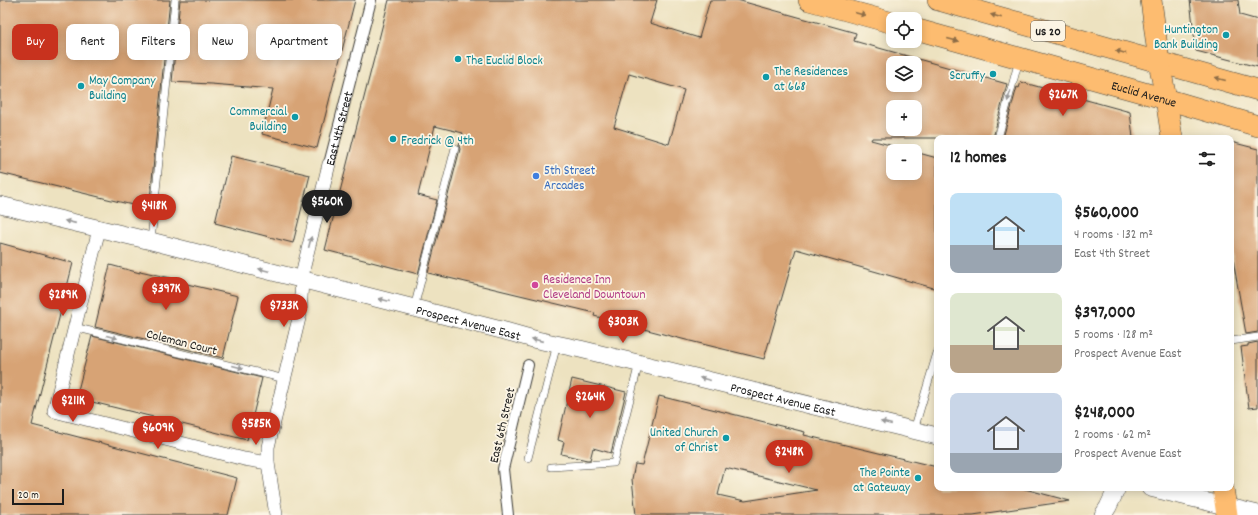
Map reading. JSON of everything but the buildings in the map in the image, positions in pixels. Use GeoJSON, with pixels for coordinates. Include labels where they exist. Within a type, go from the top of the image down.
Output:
{"type":"FeatureCollection","features":[{"type":"Feature","properties":{"kind":"main road"},"geometry":{"type":"LineString","coordinates":[[809,0],[886,21]]}},
{"type":"Feature","properties":{"kind":"main road","name":"US 20"},"geometry":{"type":"LineString","coordinates":[[938,0],[1258,90]]}},
{"type":"Feature","properties":{"kind":"main road"},"geometry":{"type":"LineString","coordinates":[[1151,0],[1159,62],[1172,135]]}},
{"type":"Feature","properties":{"kind":"main road","name":"Euclid Avenue"},"geometry":{"type":"LineString","coordinates":[[922,31],[1258,126]]}},
{"type":"Feature","properties":{"kind":"street","name":"East 4th Street"},"geometry":{"type":"LineString","coordinates":[[276,515],[268,463],[268,447],[300,314],[305,260],[371,0]]}},
{"type":"Feature","properties":{"kind":"street","name":"Prospect Avenue East"},"geometry":{"type":"LineString","coordinates":[[0,205],[537,340],[558,343],[934,435]]}},
{"type":"Feature","properties":{"kind":"street"},"geometry":{"type":"LineString","coordinates":[[99,229],[54,411],[244,459],[268,463]]}},
{"type":"Feature","properties":{"kind":"street","name":"East 6th Street"},"geometry":{"type":"LineString","coordinates":[[508,515],[503,469],[528,365]]}},
{"type":"Feature","properties":{"kind":"street"},"geometry":{"type":"LineString","coordinates":[[1103,515],[1116,491]]}},
{"type":"Feature","properties":{"kind":"street"},"geometry":{"type":"LineString","coordinates":[[1165,491],[1225,503],[1258,514]]}},
{"type":"Feature","properties":{"kind":"lane"},"geometry":{"type":"LineString","coordinates":[[151,242],[175,0]]}},
{"type":"Feature","properties":{"kind":"lane"},"geometry":{"type":"LineString","coordinates":[[999,135],[1020,58]]}},
{"type":"Feature","properties":{"kind":"lane"},"geometry":{"type":"LineString","coordinates":[[414,308],[455,148]]}},
{"type":"Feature","properties":{"kind":"lane","name":"Coleman Court"},"geometry":{"type":"LineString","coordinates":[[74,327],[285,379]]}},
{"type":"Feature","properties":{"kind":"lane"},"geometry":{"type":"LineString","coordinates":[[1234,341],[1258,337]]}},
{"type":"Feature","properties":{"kind":"lane"},"geometry":{"type":"LineString","coordinates":[[528,458],[558,343]]}},
{"type":"Feature","properties":{"kind":"lane"},"geometry":{"type":"LineString","coordinates":[[551,467],[614,463],[639,363]]}},
{"type":"Feature","properties":{"kind":"lane"},"geometry":{"type":"LineString","coordinates":[[914,430],[934,363]]}},
{"type":"Feature","properties":{"kind":"place","name":"Huntington Bank Building"},"geometry":{"type":"Point","coordinates":[1226,35]}},
{"type":"Feature","properties":{"kind":"place","name":"The Euclid Block"},"geometry":{"type":"Point","coordinates":[458,59]}},
{"type":"Feature","properties":{"kind":"place","name":"Scruffy"},"geometry":{"type":"Point","coordinates":[993,74]}},
{"type":"Feature","properties":{"kind":"place","name":"The Residences at 668"},"geometry":{"type":"Point","coordinates":[766,77]}},
{"type":"Feature","properties":{"kind":"place","name":"May Company Building"},"geometry":{"type":"Point","coordinates":[81,86]}},
{"type":"Feature","properties":{"kind":"place","name":"Commercial Building"},"geometry":{"type":"Point","coordinates":[295,117]}},
{"type":"Feature","properties":{"kind":"place","name":"Fredrick @ 4th"},"geometry":{"type":"Point","coordinates":[393,139]}},
{"type":"Feature","properties":{"kind":"place","name":"5th Street Arcades"},"geometry":{"type":"Point","coordinates":[536,176]}},
{"type":"Feature","properties":{"kind":"place","name":"Residence Inn Cleveland Downtown"},"geometry":{"type":"Point","coordinates":[535,285]}},
{"type":"Feature","properties":{"kind":"place","name":"United Church of Christ"},"geometry":{"type":"Point","coordinates":[726,438]}},
{"type":"Feature","properties":{"kind":"place","name":"The Pointe at Gateway"},"geometry":{"type":"Point","coordinates":[918,478]}}]}
